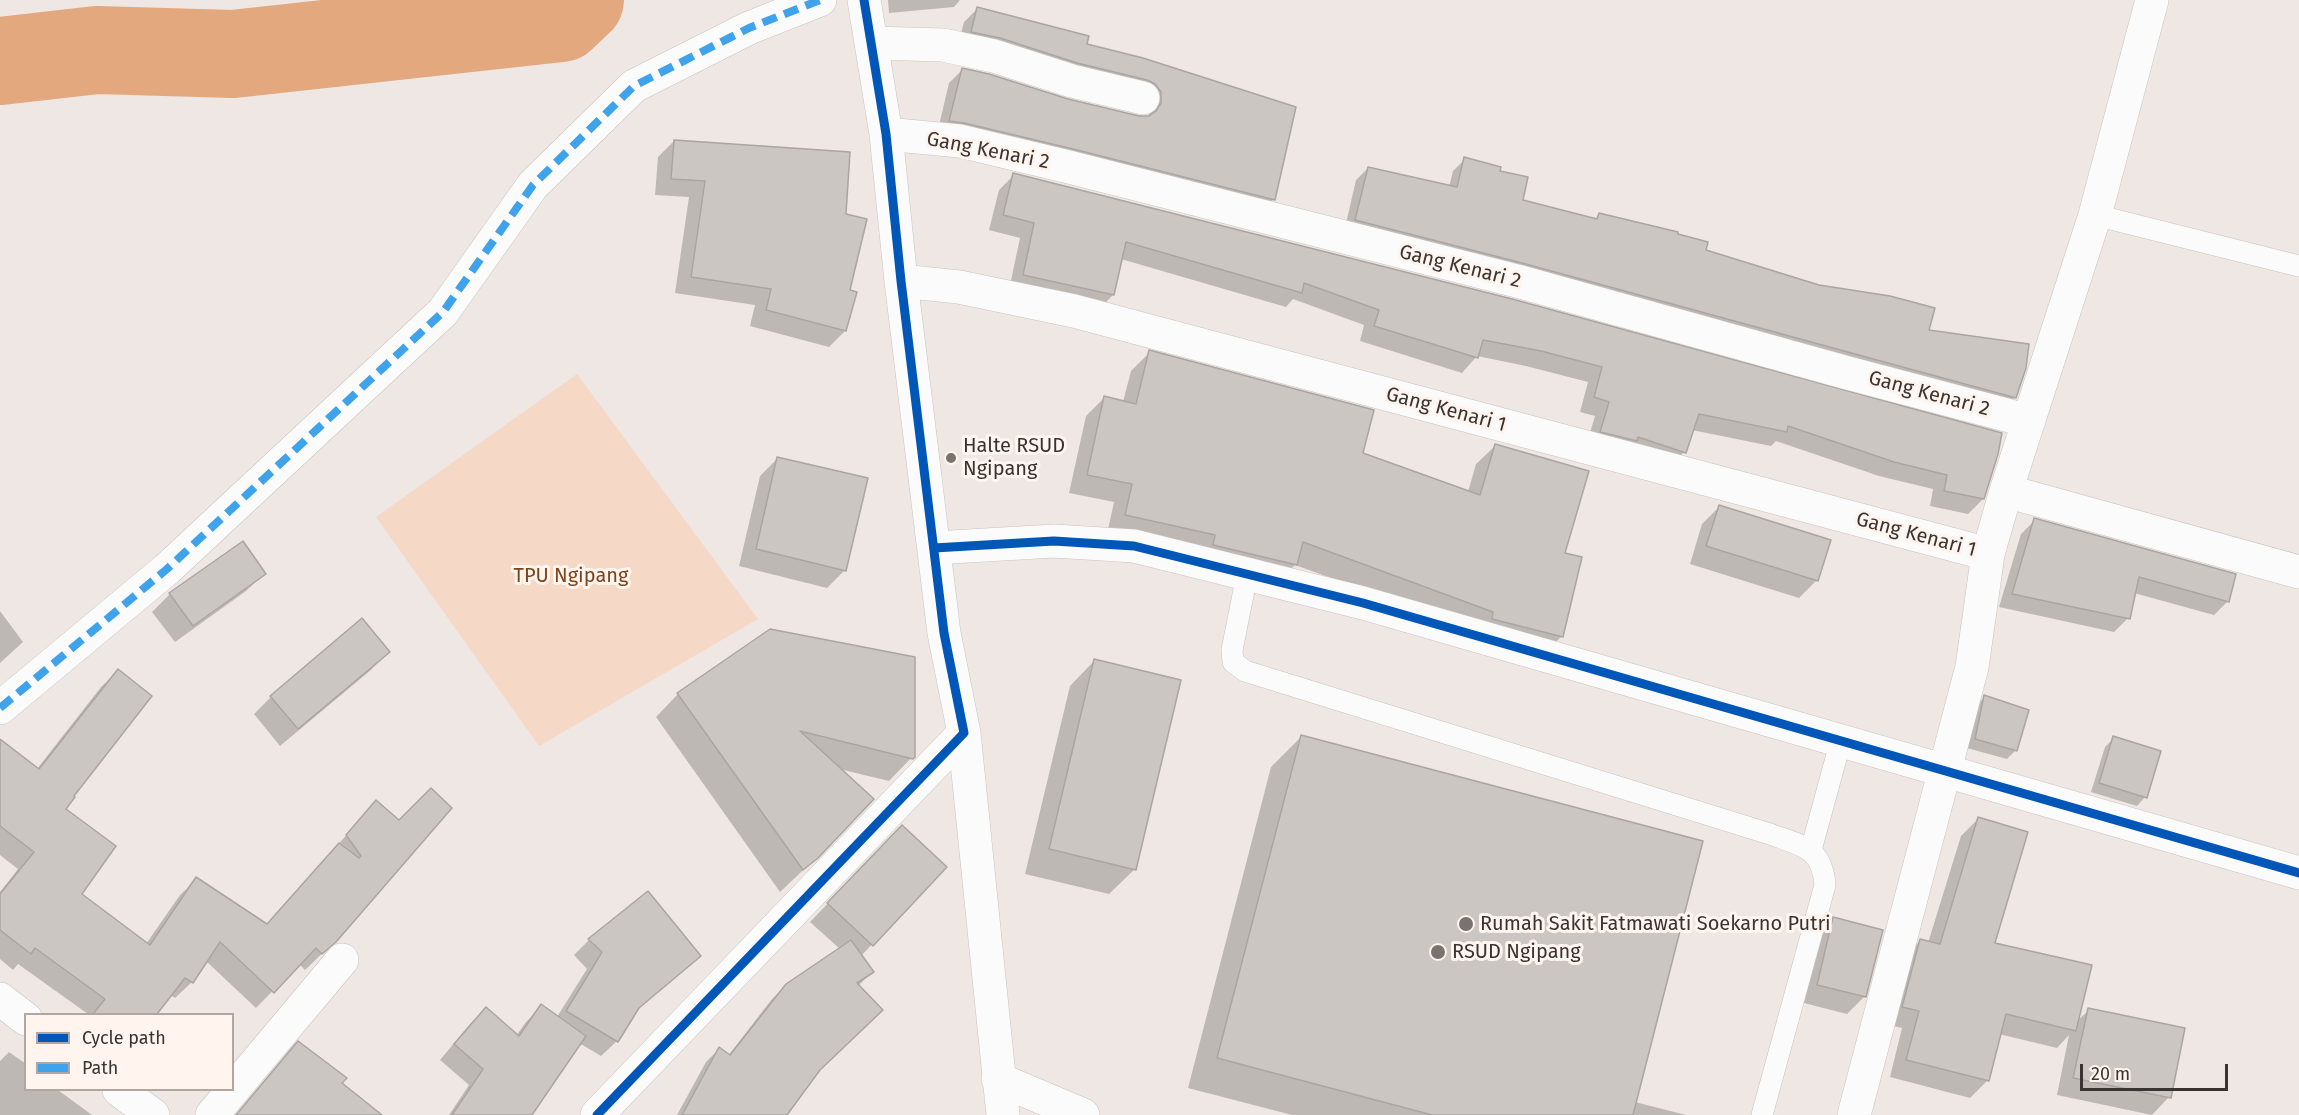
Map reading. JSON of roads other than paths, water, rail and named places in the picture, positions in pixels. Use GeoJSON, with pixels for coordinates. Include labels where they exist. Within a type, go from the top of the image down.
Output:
{"type":"FeatureCollection","features":[{"type":"Feature","properties":{"kind":"street"},"geometry":{"type":"LineString","coordinates":[[0,708],[167,568],[443,312],[532,184],[634,86],[749,28],[820,0]]}},
{"type":"Feature","properties":{"kind":"street"},"geometry":{"type":"LineString","coordinates":[[864,0],[886,134],[901,281],[944,633],[964,733],[1003,1115]]}},
{"type":"Feature","properties":{"kind":"street"},"geometry":{"type":"LineString","coordinates":[[1854,1115],[1972,667],[1988,554],[2006,490],[2095,215],[2152,0]]}},
{"type":"Feature","properties":{"kind":"street"},"geometry":{"type":"LineString","coordinates":[[872,44],[943,45],[994,56],[1072,81],[1143,98]]}},
{"type":"Feature","properties":{"kind":"street","name":"Gang Kenari 2"},"geometry":{"type":"LineString","coordinates":[[886,134],[960,141],[1069,167],[1517,281],[2029,421]]}},
{"type":"Feature","properties":{"kind":"street","name":"Gang Kenari 1"},"geometry":{"type":"LineString","coordinates":[[901,281],[959,287],[1074,311],[1988,554]]}},
{"type":"Feature","properties":{"kind":"street"},"geometry":{"type":"LineString","coordinates":[[2006,490],[2299,572]]}},
{"type":"Feature","properties":{"kind":"street"},"geometry":{"type":"LineString","coordinates":[[934,548],[1054,541],[1134,546],[1375,607],[2299,873]]}},
{"type":"Feature","properties":{"kind":"street"},"geometry":{"type":"LineString","coordinates":[[597,1115],[964,733]]}},
{"type":"Feature","properties":{"kind":"street"},"geometry":{"type":"LineString","coordinates":[[234,1089],[342,960]]}},
{"type":"Feature","properties":{"kind":"street"},"geometry":{"type":"LineString","coordinates":[[998,1079],[1083,1115]]}},
{"type":"Feature","properties":{"kind":"street"},"geometry":{"type":"LineString","coordinates":[[122,1091],[153,1115]]}},
{"type":"Feature","properties":{"kind":"street"},"geometry":{"type":"LineString","coordinates":[[212,1115],[232,1091]]}},
{"type":"Feature","properties":{"kind":"lane"},"geometry":{"type":"LineString","coordinates":[[2095,215],[2299,266]]}},
{"type":"Feature","properties":{"kind":"lane"},"geometry":{"type":"LineString","coordinates":[[1247,575],[1232,650],[1233,662],[1245,671],[1770,834],[1811,850],[1824,869],[1826,885],[1762,1115]]}},
{"type":"Feature","properties":{"kind":"lane"},"geometry":{"type":"LineString","coordinates":[[1811,850],[1841,740]]}},
{"type":"Feature","properties":{"kind":"waterway"},"geometry":{"type":"LineString","coordinates":[[0,61],[97,50],[233,54],[561,18],[580,0]]}},
{"type":"Feature","properties":{"kind":"place","name":"Halte RSUD Ngipang"},"geometry":{"type":"Point","coordinates":[951,458]}},
{"type":"Feature","properties":{"kind":"place","name":"Rumah Sakit Fatmawati Soekarno Putri"},"geometry":{"type":"Point","coordinates":[1466,924]}},
{"type":"Feature","properties":{"kind":"place","name":"RSUD Ngipang"},"geometry":{"type":"Point","coordinates":[1438,952]}},
{"type":"Feature","properties":{"kind":"park label","name":"TPU Ngipang"},"geometry":{"type":"Point","coordinates":[571,576]}}]}
